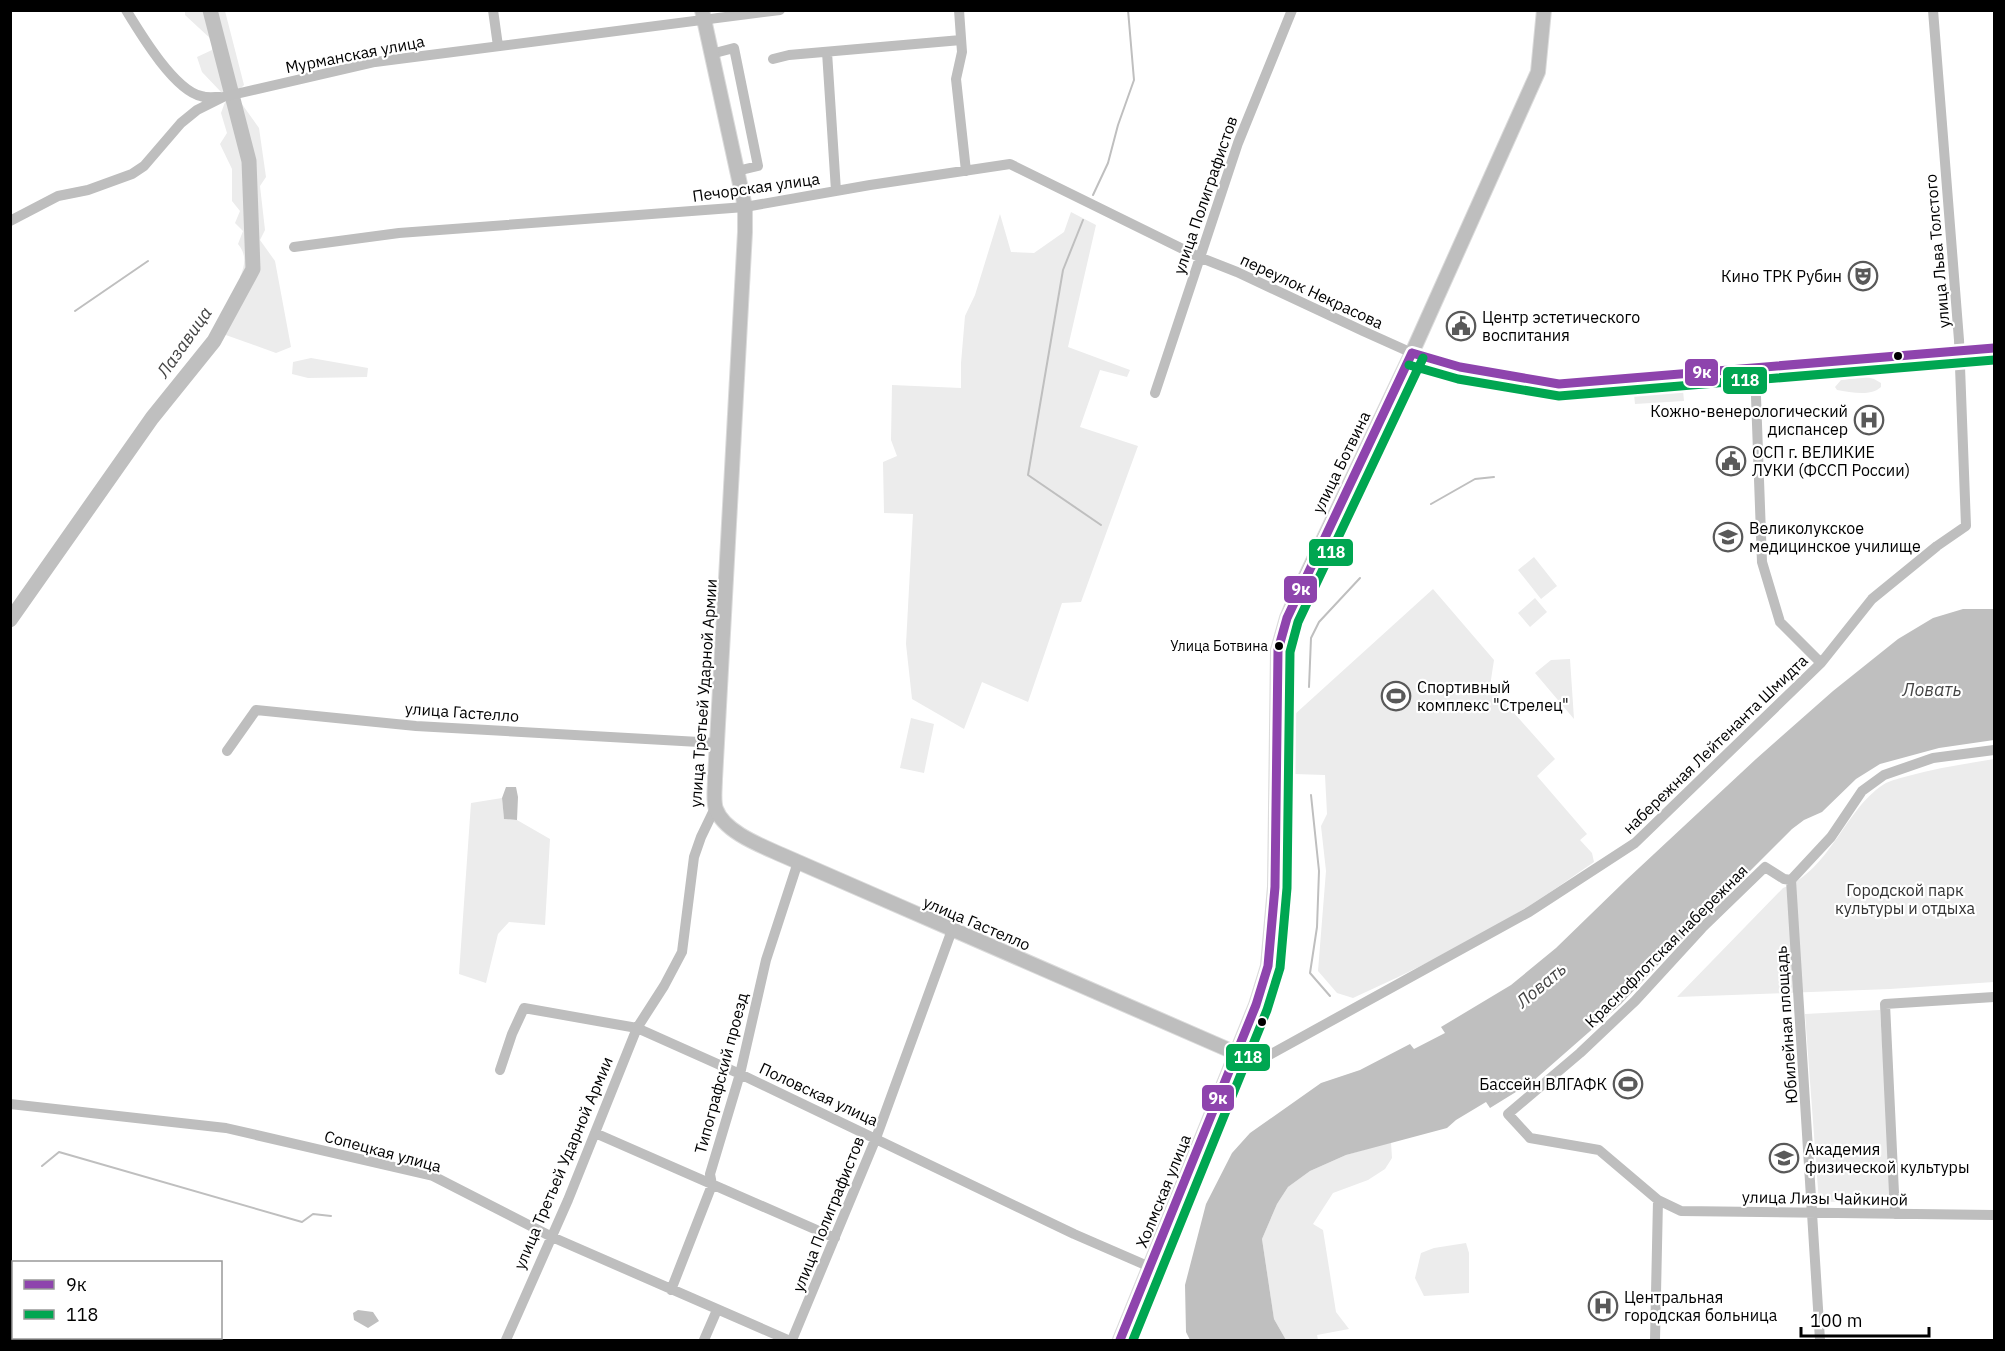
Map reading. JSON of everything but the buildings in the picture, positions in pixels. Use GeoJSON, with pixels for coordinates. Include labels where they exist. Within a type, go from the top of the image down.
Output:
{"type":"FeatureCollection","features":[{"type":"Feature","properties":{"kind":"main road","name":"улица Ботвина"},"geometry":{"type":"LineString","coordinates":[[1236,1053],[1256,1005],[1268,966],[1275,887],[1278,650],[1287,618],[1412,353],[1538,72],[1544,10]]}},
{"type":"Feature","properties":{"kind":"main road","name":"улица Третьей Ударной Армии"},"geometry":{"type":"LineString","coordinates":[[703,15],[745,207],[746,232],[715,808]]}},
{"type":"Feature","properties":{"kind":"main road","name":"улица Гастелло"},"geometry":{"type":"LineString","coordinates":[[715,808],[728,825],[740,835],[1236,1053]]}},
{"type":"Feature","properties":{"kind":"main road","name":"Холмская улица"},"geometry":{"type":"LineString","coordinates":[[1120,1341],[1236,1053]]}},
{"type":"Feature","properties":{"kind":"street"},"geometry":{"type":"LineString","coordinates":[[126,10],[146,45],[183,86],[199,96],[222,97]]}},
{"type":"Feature","properties":{"kind":"street"},"geometry":{"type":"LineString","coordinates":[[493,10],[498,46]]}},
{"type":"Feature","properties":{"kind":"street","name":"Мурманская улица"},"geometry":{"type":"LineString","coordinates":[[10,221],[58,196],[88,190],[132,174],[144,166],[181,123],[198,110],[222,97],[375,62],[703,15],[780,10]]}},
{"type":"Feature","properties":{"kind":"street"},"geometry":{"type":"LineString","coordinates":[[959,10],[962,52],[956,79],[966,171]]}},
{"type":"Feature","properties":{"kind":"street","name":"улица Полиграфистов"},"geometry":{"type":"LineString","coordinates":[[1155,393],[1238,143],[1292,10]]}},
{"type":"Feature","properties":{"kind":"street","name":"улица Льва Толстого"},"geometry":{"type":"LineString","coordinates":[[1933,10],[1960,351],[1966,526]]}},
{"type":"Feature","properties":{"kind":"street"},"geometry":{"type":"LineString","coordinates":[[773,59],[961,40]]}},
{"type":"Feature","properties":{"kind":"street"},"geometry":{"type":"LineString","coordinates":[[711,54],[734,48],[758,166],[737,171]]}},
{"type":"Feature","properties":{"kind":"street"},"geometry":{"type":"LineString","coordinates":[[827,52],[836,191]]}},
{"type":"Feature","properties":{"kind":"street","name":"Печорская улица"},"geometry":{"type":"LineString","coordinates":[[294,247],[399,233],[745,207],[1010,164],[1199,257]]}},
{"type":"Feature","properties":{"kind":"street","name":"переулок Некрасова"},"geometry":{"type":"LineString","coordinates":[[1199,257],[1237,272],[1412,353],[1460,368],[1559,384],[1995,348]]}},
{"type":"Feature","properties":{"kind":"street"},"geometry":{"type":"LineString","coordinates":[[1755,369],[1762,562],[1780,622],[1821,663]]}},
{"type":"Feature","properties":{"kind":"street","name":"набережная Лейтенанта Шмидта"},"geometry":{"type":"LineString","coordinates":[[1236,1053],[1262,1059],[1529,912],[1635,843],[1821,663],[1872,599],[1937,546],[1966,526]]}},
{"type":"Feature","properties":{"kind":"street","name":"улица Гастелло"},"geometry":{"type":"LineString","coordinates":[[227,750],[256,710],[416,726],[717,742]]}},
{"type":"Feature","properties":{"kind":"street"},"geometry":{"type":"LineString","coordinates":[[1791,880],[1831,837],[1862,791],[1884,775],[1932,759],[1995,750]]}},
{"type":"Feature","properties":{"kind":"street","name":"улица Третьей Ударной Армии"},"geometry":{"type":"LineString","coordinates":[[506,1341],[552,1237],[637,1028],[664,986],[682,952],[694,858],[715,808]]}},
{"type":"Feature","properties":{"kind":"street","name":"Типографский проезд"},"geometry":{"type":"LineString","coordinates":[[671,1290],[712,1185],[710,1174],[740,1074],[766,960],[798,862]]}},
{"type":"Feature","properties":{"kind":"street","name":"Краснофлотская набережная"},"geometry":{"type":"LineString","coordinates":[[1508,1114],[1580,1053],[1635,1001],[1702,928],[1765,867],[1784,879],[1791,880]]}},
{"type":"Feature","properties":{"kind":"street","name":"Юбилейная площадь"},"geometry":{"type":"LineString","coordinates":[[1791,880],[1811,1169],[1820,1341]]}},
{"type":"Feature","properties":{"kind":"street","name":"улица Полиграфистов"},"geometry":{"type":"LineString","coordinates":[[790,1341],[876,1138],[952,930]]}},
{"type":"Feature","properties":{"kind":"street"},"geometry":{"type":"LineString","coordinates":[[1895,1214],[1884,1004],[1995,997]]}},
{"type":"Feature","properties":{"kind":"street","name":"Половская улица"},"geometry":{"type":"LineString","coordinates":[[500,1070],[512,1034],[524,1008],[637,1028],[876,1138],[1074,1234],[1150,1267]]}},
{"type":"Feature","properties":{"kind":"street","name":"Сопецкая улица"},"geometry":{"type":"LineString","coordinates":[[10,1104],[225,1128],[433,1176],[552,1237],[790,1341]]}},
{"type":"Feature","properties":{"kind":"street","name":"улица Лизы Чайкиной"},"geometry":{"type":"LineString","coordinates":[[1508,1114],[1530,1138],[1599,1150],[1658,1200],[1681,1211],[1995,1215]]}},
{"type":"Feature","properties":{"kind":"street"},"geometry":{"type":"LineString","coordinates":[[595,1133],[835,1238]]}},
{"type":"Feature","properties":{"kind":"street"},"geometry":{"type":"LineString","coordinates":[[1655,1341],[1658,1200]]}},
{"type":"Feature","properties":{"kind":"street"},"geometry":{"type":"LineString","coordinates":[[704,1341],[717,1310]]}},
{"type":"Feature","properties":{"kind":"green space"},"geometry":{"type":"Polygon","coordinates":[[[185,11],[225,11],[244,85],[237,92],[221,92],[202,72],[197,57],[212,50],[212,40],[185,15],[185,11]]]}},
{"type":"Feature","properties":{"kind":"green space"},"geometry":{"type":"Polygon","coordinates":[[[239,100],[259,128],[266,177],[260,186],[265,230],[260,240],[275,261],[291,347],[276,353],[223,334],[218,326],[221,312],[236,301],[242,284],[240,277],[244,264],[243,252],[238,244],[243,231],[235,223],[240,211],[232,201],[232,169],[220,144],[227,133],[221,113],[225,102],[239,100]]]}},
{"type":"Feature","properties":{"kind":"green space"},"geometry":{"type":"Polygon","coordinates":[[[1071,212],[1096,225],[1068,347],[1130,370],[1127,377],[1100,370],[1080,427],[1138,446],[1081,602],[1062,603],[1028,702],[982,682],[964,729],[912,699],[906,644],[913,514],[884,513],[883,462],[897,456],[891,440],[892,385],[961,388],[965,316],[975,295],[1000,214],[1011,252],[1034,253],[1064,232],[1071,212]]]}},
{"type":"Feature","properties":{"kind":"green space"},"geometry":{"type":"Polygon","coordinates":[[[311,358],[368,368],[367,377],[308,378],[292,374],[293,362],[311,358]]]}},
{"type":"Feature","properties":{"kind":"green space"},"geometry":{"type":"Polygon","coordinates":[[[1866,377],[1881,383],[1881,387],[1871,392],[1860,393],[1837,390],[1835,387],[1841,380],[1866,377]]]}},
{"type":"Feature","properties":{"kind":"green space"},"geometry":{"type":"Polygon","coordinates":[[[1683,390],[1684,401],[1635,404],[1634,394],[1683,390]]]}},
{"type":"Feature","properties":{"kind":"green space"},"geometry":{"type":"Polygon","coordinates":[[[1534,557],[1557,586],[1541,599],[1518,570],[1534,557]]]}},
{"type":"Feature","properties":{"kind":"green space"},"geometry":{"type":"Polygon","coordinates":[[[1433,589],[1494,660],[1490,686],[1555,759],[1537,776],[1587,834],[1580,840],[1592,853],[1594,862],[1529,906],[1486,931],[1353,998],[1337,993],[1318,971],[1326,871],[1321,826],[1327,814],[1325,775],[1294,774],[1294,715],[1433,589]]]}},
{"type":"Feature","properties":{"kind":"green space"},"geometry":{"type":"Polygon","coordinates":[[[1535,598],[1547,612],[1530,627],[1518,613],[1535,598]]]}},
{"type":"Feature","properties":{"kind":"green space"},"geometry":{"type":"Polygon","coordinates":[[[1570,659],[1574,719],[1535,673],[1551,660],[1570,659]]]}},
{"type":"Feature","properties":{"kind":"green space"},"geometry":{"type":"Polygon","coordinates":[[[911,718],[934,724],[924,773],[900,768],[911,718]]]}},
{"type":"Feature","properties":{"kind":"green space","name":"Городской парк культуры и отдыха"},"geometry":{"type":"Polygon","coordinates":[[[1994,759],[1994,982],[1890,989],[1677,997],[1783,888],[1800,879],[1814,867],[1872,793],[1886,783],[1897,779],[1940,768],[1994,759]]]}},
{"type":"Feature","properties":{"kind":"green space"},"geometry":{"type":"Polygon","coordinates":[[[502,798],[504,819],[517,820],[550,839],[545,925],[509,922],[498,934],[486,983],[459,974],[471,803],[502,798]]]}},
{"type":"Feature","properties":{"kind":"green space"},"geometry":{"type":"Polygon","coordinates":[[[1880,1010],[1892,1201],[1819,1202],[1805,1014],[1880,1010]]]}},
{"type":"Feature","properties":{"kind":"green space"},"geometry":{"type":"Polygon","coordinates":[[[1391,1142],[1392,1158],[1385,1169],[1368,1180],[1333,1193],[1313,1224],[1323,1230],[1336,1312],[1349,1329],[1317,1335],[1318,1340],[1286,1340],[1274,1319],[1262,1239],[1277,1204],[1288,1187],[1310,1171],[1346,1155],[1391,1142]]]}},
{"type":"Feature","properties":{"kind":"green space"},"geometry":{"type":"Polygon","coordinates":[[[1466,1243],[1469,1253],[1469,1293],[1424,1296],[1415,1278],[1421,1253],[1434,1248],[1466,1243]]]}},
{"type":"Feature","properties":{"kind":"water","name":"Ловать"},"geometry":{"type":"Polygon","coordinates":[[[1963,609],[1994,609],[1994,740],[1939,748],[1880,764],[1856,779],[1822,812],[1804,820],[1792,829],[1621,1004],[1532,1082],[1490,1108],[1486,1102],[1447,1128],[1346,1155],[1310,1171],[1288,1187],[1277,1204],[1262,1239],[1274,1319],[1286,1340],[1190,1340],[1186,1332],[1185,1285],[1206,1204],[1232,1153],[1250,1133],[1321,1083],[1360,1070],[1410,1044],[1414,1049],[1445,1033],[1441,1027],[1511,985],[1556,948],[1756,759],[1833,691],[1898,639],[1933,618],[1963,609]]]}},
{"type":"Feature","properties":{"kind":"water"},"geometry":{"type":"Polygon","coordinates":[[[506,787],[516,787],[517,820],[504,819],[502,798],[506,787]]]}},
{"type":"Feature","properties":{"kind":"water"},"geometry":{"type":"Polygon","coordinates":[[[358,1310],[373,1312],[379,1321],[368,1328],[354,1320],[353,1313],[358,1310]]]}},
{"type":"Feature","properties":{"kind":"waterway","name":"Лазавица"},"geometry":{"type":"LineString","coordinates":[[10,620],[152,418],[214,341],[253,269],[249,161],[210,10]]}},
{"type":"Feature","properties":{"kind":"waterway"},"geometry":{"type":"LineString","coordinates":[[1093,195],[1108,163],[1118,125],[1134,80],[1128,10]]}},
{"type":"Feature","properties":{"kind":"waterway"},"geometry":{"type":"LineString","coordinates":[[1083,220],[1063,270],[1028,475],[1101,525]]}},
{"type":"Feature","properties":{"kind":"waterway"},"geometry":{"type":"LineString","coordinates":[[75,311],[148,261]]}},
{"type":"Feature","properties":{"kind":"waterway"},"geometry":{"type":"LineString","coordinates":[[1431,504],[1475,479],[1494,477]]}},
{"type":"Feature","properties":{"kind":"waterway"},"geometry":{"type":"LineString","coordinates":[[1309,687],[1311,638],[1319,622],[1360,578]]}},
{"type":"Feature","properties":{"kind":"waterway"},"geometry":{"type":"LineString","coordinates":[[1311,795],[1319,871],[1317,927],[1310,973],[1330,996]]}},
{"type":"Feature","properties":{"kind":"waterway"},"geometry":{"type":"LineString","coordinates":[[42,1166],[59,1152],[302,1222],[313,1214],[331,1216]]}},
{"type":"Feature","properties":{"kind":"transit line","name":"9к"},"geometry":{"type":"LineString","coordinates":[[1412,353],[1460,367],[1559,384],[1994,348]]}},
{"type":"Feature","properties":{"kind":"transit line","name":"9к"},"geometry":{"type":"LineString","coordinates":[[1120,1340],[1256,1005],[1268,966],[1275,887],[1278,650],[1287,618],[1412,353]]}},
{"type":"Feature","properties":{"kind":"transit line","name":"118"},"geometry":{"type":"LineString","coordinates":[[1133,1340],[1267,1010],[1280,968],[1287,888],[1290,652],[1298,622],[1423,358]]}},
{"type":"Feature","properties":{"kind":"transit line","name":"118"},"geometry":{"type":"LineString","coordinates":[[1409,365],[1458,379],[1559,396],[1994,360]]}},
{"type":"Feature","properties":{"kind":"place","name":"Кино ТРК Рубин"},"geometry":{"type":"Point","coordinates":[1863,276]}},
{"type":"Feature","properties":{"kind":"place","name":"Центр эстетического воспитания"},"geometry":{"type":"Point","coordinates":[1461,326]}},
{"type":"Feature","properties":{"kind":"place","name":"Кожно-венерологический диспансер"},"geometry":{"type":"Point","coordinates":[1869,420]}},
{"type":"Feature","properties":{"kind":"place","name":"ОСП г. ВЕЛИКИЕ ЛУКИ (ФССП России)"},"geometry":{"type":"Point","coordinates":[1731,461]}},
{"type":"Feature","properties":{"kind":"place","name":"Великолукское медицинское училище"},"geometry":{"type":"Point","coordinates":[1728,537]}},
{"type":"Feature","properties":{"kind":"place","name":"Улица Ботвина"},"geometry":{"type":"Point","coordinates":[1279,646]}},
{"type":"Feature","properties":{"kind":"place","name":"Спортивный комплекс \"Стрелец\""},"geometry":{"type":"Point","coordinates":[1396,696]}},
{"type":"Feature","properties":{"kind":"place","name":"Бассейн ВЛГАФК"},"geometry":{"type":"Point","coordinates":[1628,1084]}},
{"type":"Feature","properties":{"kind":"place","name":"Aкадемия физической культуры"},"geometry":{"type":"Point","coordinates":[1784,1158]}},
{"type":"Feature","properties":{"kind":"place","name":"Центральная городская больница"},"geometry":{"type":"Point","coordinates":[1603,1306]}}]}
